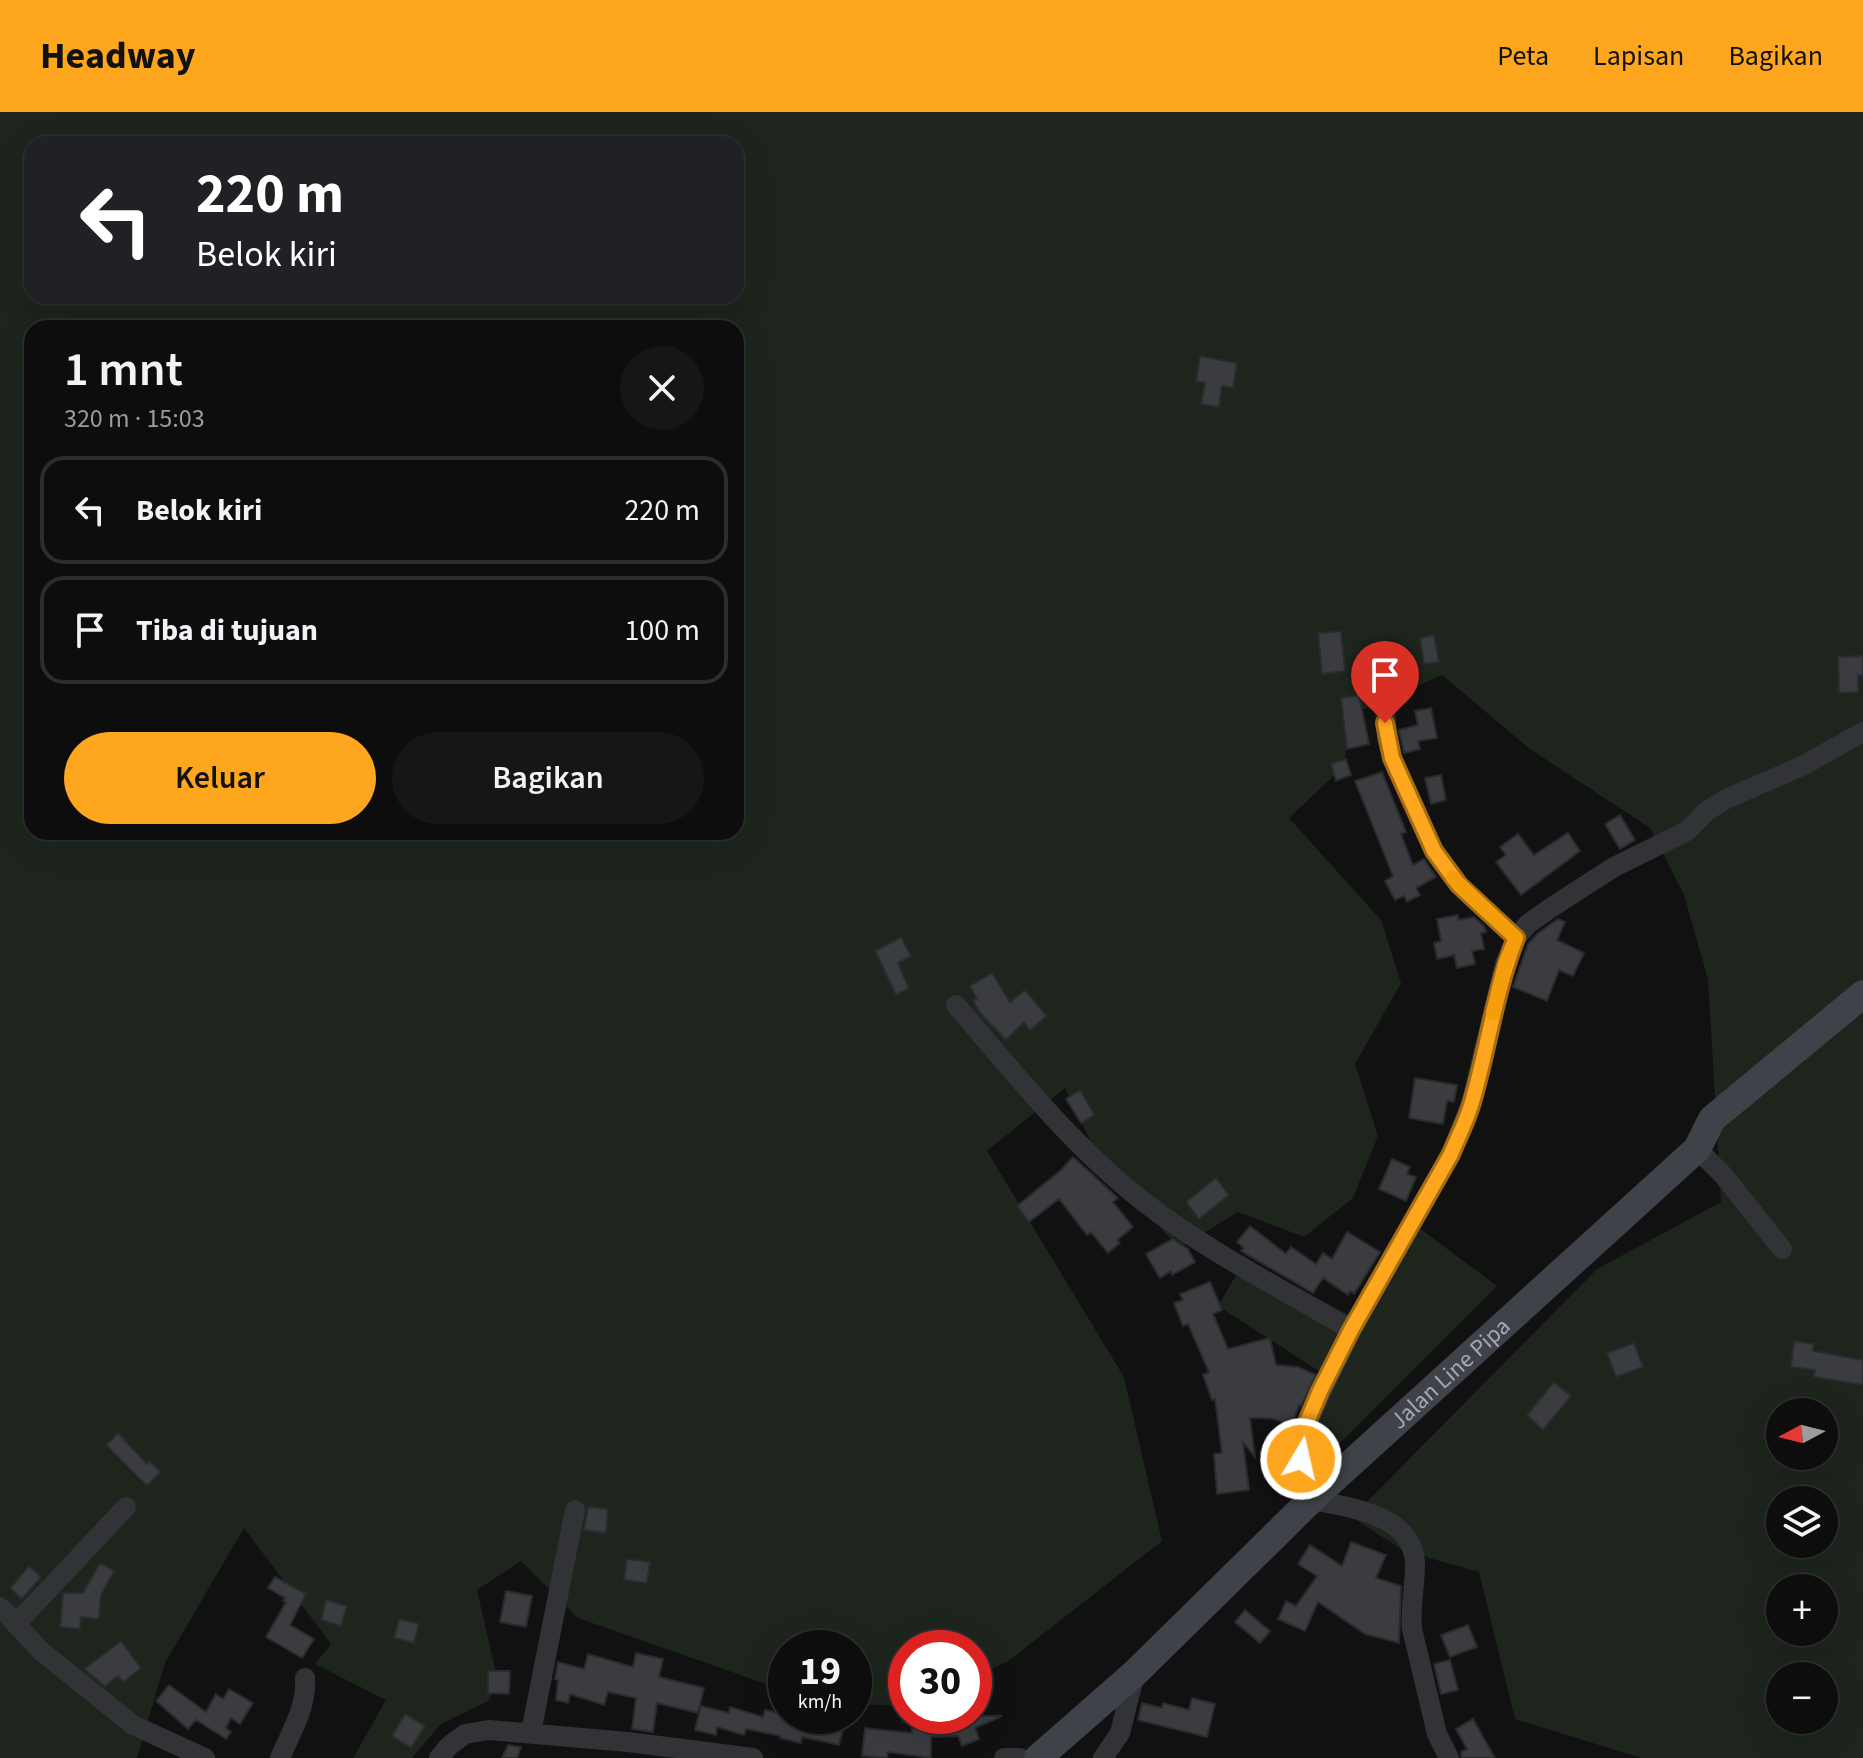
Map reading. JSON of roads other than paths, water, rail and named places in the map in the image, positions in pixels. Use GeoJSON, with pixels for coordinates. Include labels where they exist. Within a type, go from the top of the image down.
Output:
{"type":"FeatureCollection","features":[{"type":"Feature","properties":{"kind":"main road","name":"Jalan Line Pipa"},"geometry":{"type":"LineString","coordinates":[[1038,1758],[1135,1673],[1313,1498],[1697,1149],[1712,1119],[1863,994]]}},
{"type":"Feature","properties":{"kind":"street"},"geometry":{"type":"LineString","coordinates":[[1385,707],[1392,758],[1434,851],[1459,885],[1516,938]]}},
{"type":"Feature","properties":{"kind":"street"},"geometry":{"type":"LineString","coordinates":[[1449,1758],[1437,1734],[1412,1629],[1410,1614],[1414,1556],[1404,1533],[1378,1516],[1313,1498],[1301,1459],[1301,1436],[1351,1330],[1456,1144],[1471,1104],[1505,964],[1516,938],[1528,924],[1552,907],[1614,867],[1687,831],[1707,811],[1726,799],[1802,766],[1863,732]]}},
{"type":"Feature","properties":{"kind":"street"},"geometry":{"type":"LineString","coordinates":[[956,1005],[1039,1102],[1143,1202],[1232,1262],[1351,1330]]}},
{"type":"Feature","properties":{"kind":"street"},"geometry":{"type":"LineString","coordinates":[[1697,1149],[1724,1176],[1782,1249]]}},
{"type":"Feature","properties":{"kind":"street"},"geometry":{"type":"LineString","coordinates":[[16,1624],[126,1507]]}},
{"type":"Feature","properties":{"kind":"street"},"geometry":{"type":"LineString","coordinates":[[531,1732],[575,1510]]}},
{"type":"Feature","properties":{"kind":"street"},"geometry":{"type":"LineString","coordinates":[[0,1607],[41,1651],[133,1725],[205,1758]]}},
{"type":"Feature","properties":{"kind":"street"},"geometry":{"type":"LineString","coordinates":[[1103,1758],[1120,1733],[1135,1673]]}},
{"type":"Feature","properties":{"kind":"street"},"geometry":{"type":"LineString","coordinates":[[280,1758],[301,1710],[306,1692],[305,1678]]}},
{"type":"Feature","properties":{"kind":"street"},"geometry":{"type":"LineString","coordinates":[[439,1758],[465,1734],[476,1731],[531,1732],[753,1758]]}},
{"type":"Feature","properties":{"kind":"street"},"geometry":{"type":"LineString","coordinates":[[1004,1758],[1020,1758]]}}]}
